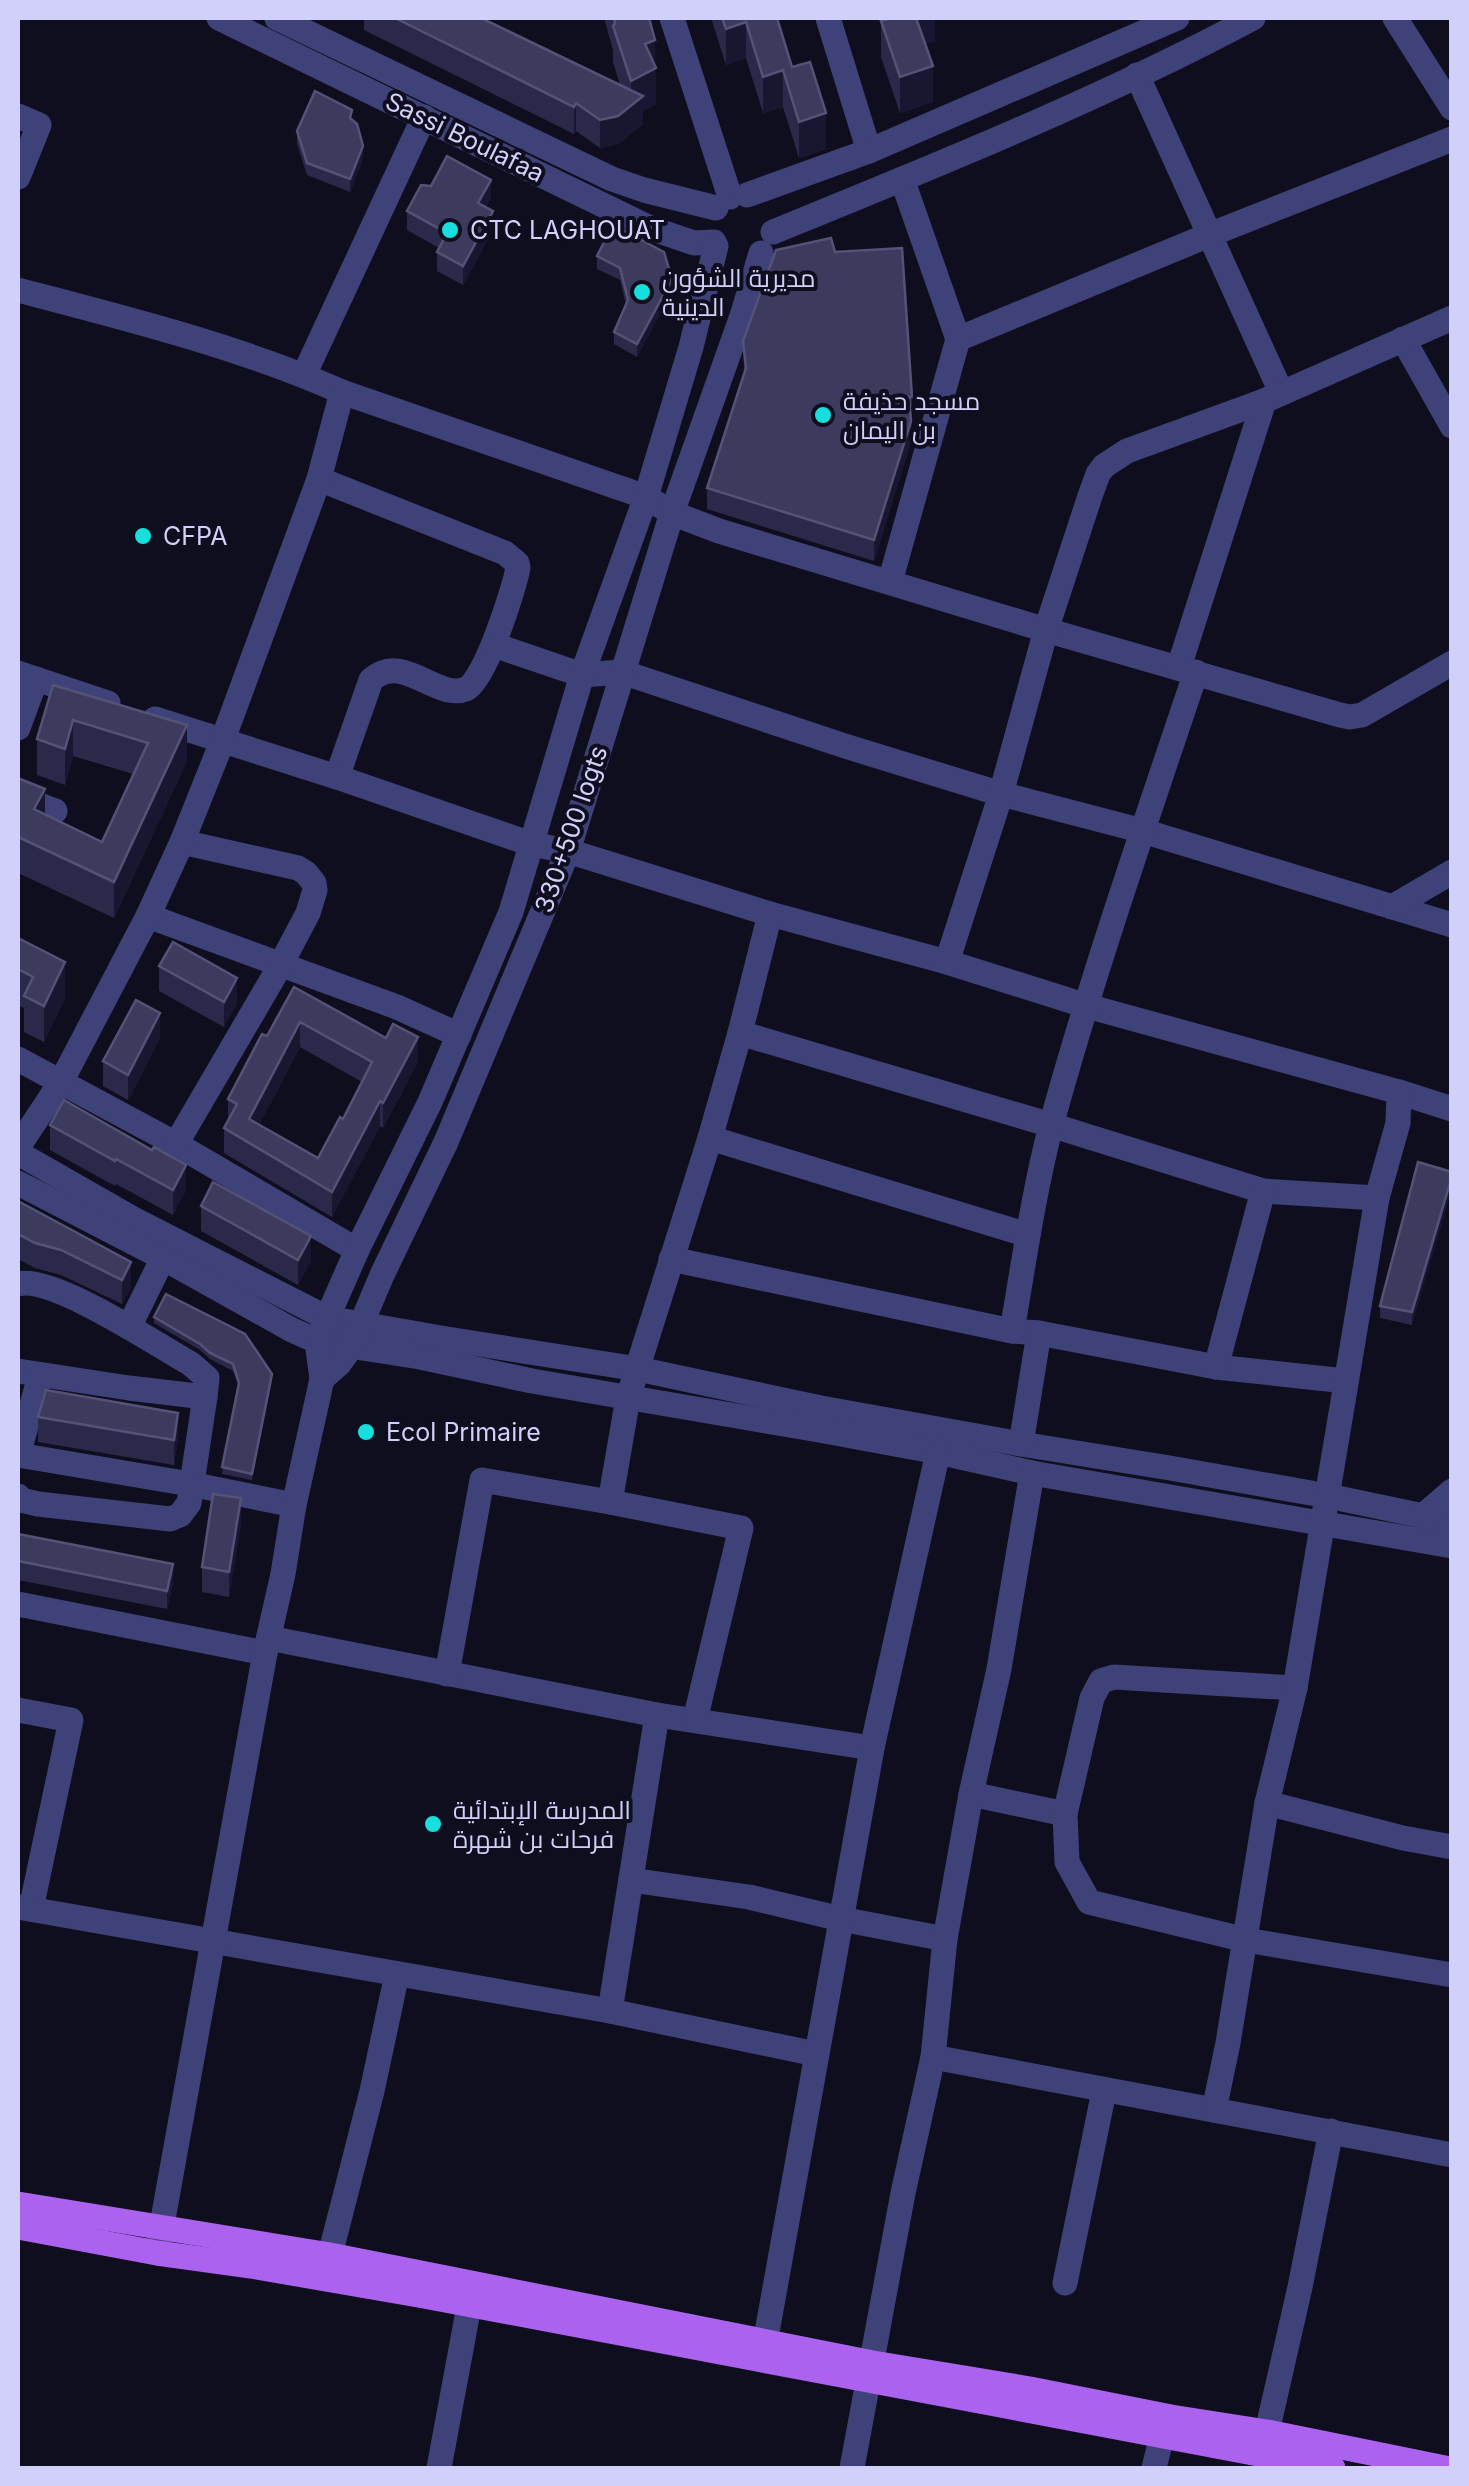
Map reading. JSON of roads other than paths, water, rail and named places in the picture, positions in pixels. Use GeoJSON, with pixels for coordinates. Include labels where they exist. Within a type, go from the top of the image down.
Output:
{"type":"FeatureCollection","features":[{"type":"Feature","properties":{"kind":"main road"},"geometry":{"type":"LineString","coordinates":[[18,2204],[330,2255],[871,2371],[1030,2389],[1332,2468]]}},
{"type":"Feature","properties":{"kind":"main road"},"geometry":{"type":"LineString","coordinates":[[18,2227],[469,2306],[764,2351]]}},
{"type":"Feature","properties":{"kind":"main road"},"geometry":{"type":"LineString","coordinates":[[1167,2427],[1266,2432],[1445,2468]]}},
{"type":"Feature","properties":{"kind":"street","name":"Sassi Boulafaa"},"geometry":{"type":"LineString","coordinates":[[219,18],[650,228],[694,243],[715,244]]}},
{"type":"Feature","properties":{"kind":"street"},"geometry":{"type":"LineString","coordinates":[[277,18],[612,180],[764,204],[773,222],[767,242]]}},
{"type":"Feature","properties":{"kind":"street"},"geometry":{"type":"LineString","coordinates":[[672,18],[731,200]]}},
{"type":"Feature","properties":{"kind":"street"},"geometry":{"type":"LineString","coordinates":[[828,18],[869,151]]}},
{"type":"Feature","properties":{"kind":"street"},"geometry":{"type":"LineString","coordinates":[[157,2253],[267,1646],[322,1380],[322,1329],[430,1102],[511,912],[582,675],[646,497],[690,348],[715,244],[710,227],[731,200],[869,151],[1178,18]]}},
{"type":"Feature","properties":{"kind":"street"},"geometry":{"type":"LineString","coordinates":[[715,244],[732,258],[752,257],[767,242],[1138,75],[1252,18]]}},
{"type":"Feature","properties":{"kind":"street"},"geometry":{"type":"LineString","coordinates":[[1395,18],[1452,108]]}},
{"type":"Feature","properties":{"kind":"street"},"geometry":{"type":"LineString","coordinates":[[1012,1331],[1051,1124],[1273,397],[1209,234],[1138,75]]}},
{"type":"Feature","properties":{"kind":"street"},"geometry":{"type":"LineString","coordinates":[[18,116],[39,125],[18,176]]}},
{"type":"Feature","properties":{"kind":"street"},"geometry":{"type":"LineString","coordinates":[[304,375],[424,116]]}},
{"type":"Feature","properties":{"kind":"street"},"geometry":{"type":"LineString","coordinates":[[958,339],[1209,234],[1452,139]]}},
{"type":"Feature","properties":{"kind":"street"},"geometry":{"type":"LineString","coordinates":[[890,582],[958,339],[902,179]]}},
{"type":"Feature","properties":{"kind":"street","name":"330+500 logts"},"geometry":{"type":"LineString","coordinates":[[322,1380],[339,1364],[356,1335],[446,1142],[568,851],[672,513],[767,242]]}},
{"type":"Feature","properties":{"kind":"street"},"geometry":{"type":"LineString","coordinates":[[18,290],[136,321],[304,375],[342,392],[646,497],[672,513],[719,531],[1350,717],[1374,709],[1452,662]]}},
{"type":"Feature","properties":{"kind":"street"},"geometry":{"type":"LineString","coordinates":[[947,962],[1001,794],[1046,630],[1090,496],[1104,466],[1127,451],[1273,397],[1452,318]]}},
{"type":"Feature","properties":{"kind":"street"},"geometry":{"type":"LineString","coordinates":[[1403,339],[1452,426]]}},
{"type":"Feature","properties":{"kind":"street"},"geometry":{"type":"LineString","coordinates":[[322,1329],[18,1150],[62,1082],[182,842],[319,479],[342,392]]}},
{"type":"Feature","properties":{"kind":"street"},"geometry":{"type":"LineString","coordinates":[[319,479],[518,563],[494,645],[474,682],[466,689],[452,690],[396,670],[376,675],[337,777]]}},
{"type":"Feature","properties":{"kind":"street"},"geometry":{"type":"LineString","coordinates":[[494,645],[582,675],[622,672],[1001,794],[1143,831],[1452,925]]}},
{"type":"Feature","properties":{"kind":"street"},"geometry":{"type":"LineString","coordinates":[[18,728],[27,676],[531,844],[568,851],[770,914],[1452,1110]]}},
{"type":"Feature","properties":{"kind":"street"},"geometry":{"type":"LineString","coordinates":[[18,797],[55,811]]}},
{"type":"Feature","properties":{"kind":"street"},"geometry":{"type":"LineString","coordinates":[[176,1144],[280,966],[308,913],[315,890],[310,877],[298,868],[182,842]]}},
{"type":"Feature","properties":{"kind":"street"},"geometry":{"type":"LineString","coordinates":[[1392,907],[1452,872]]}},
{"type":"Feature","properties":{"kind":"street"},"geometry":{"type":"LineString","coordinates":[[610,1502],[628,1398],[710,1138],[770,914]]}},
{"type":"Feature","properties":{"kind":"street"},"geometry":{"type":"LineString","coordinates":[[148,916],[429,1020],[459,1035]]}},
{"type":"Feature","properties":{"kind":"street"},"geometry":{"type":"LineString","coordinates":[[740,1033],[1051,1124],[1262,1192],[1378,1198]]}},
{"type":"Feature","properties":{"kind":"street"},"geometry":{"type":"LineString","coordinates":[[18,1059],[176,1144],[357,1250]]}},
{"type":"Feature","properties":{"kind":"street"},"geometry":{"type":"LineString","coordinates":[[1214,2110],[1267,1802],[1294,1688],[1378,1198],[1398,1123],[1399,1092]]}},
{"type":"Feature","properties":{"kind":"street"},"geometry":{"type":"LineString","coordinates":[[710,1138],[1028,1235]]}},
{"type":"Feature","properties":{"kind":"street"},"geometry":{"type":"LineString","coordinates":[[18,1183],[292,1330],[447,1340],[638,1369],[821,1408],[1328,1496],[1452,1522]]}},
{"type":"Feature","properties":{"kind":"street"},"geometry":{"type":"LineString","coordinates":[[1216,1366],[1262,1192]]}},
{"type":"Feature","properties":{"kind":"street"},"geometry":{"type":"LineString","coordinates":[[129,1327],[163,1258]]}},
{"type":"Feature","properties":{"kind":"street"},"geometry":{"type":"LineString","coordinates":[[672,1259],[1012,1331],[1216,1366],[1346,1381]]}},
{"type":"Feature","properties":{"kind":"street"},"geometry":{"type":"LineString","coordinates":[[18,1284],[28,1281],[45,1286],[129,1327],[192,1364],[207,1378],[189,1503],[180,1515],[170,1519],[38,1504],[18,1496]]}},
{"type":"Feature","properties":{"kind":"street"},"geometry":{"type":"LineString","coordinates":[[1021,1444],[1039,1333]]}},
{"type":"Feature","properties":{"kind":"street"},"geometry":{"type":"LineString","coordinates":[[356,1335],[420,1357],[628,1398],[938,1452],[1032,1474],[1452,1546]]}},
{"type":"Feature","properties":{"kind":"street"},"geometry":{"type":"LineString","coordinates":[[205,1397],[29,1373],[18,1455],[294,1505]]}},
{"type":"Feature","properties":{"kind":"street"},"geometry":{"type":"LineString","coordinates":[[764,2351],[872,1748],[938,1452]]}},
{"type":"Feature","properties":{"kind":"street"},"geometry":{"type":"LineString","coordinates":[[852,2468],[903,2193],[933,2057],[945,1939],[971,1794],[999,1670],[1032,1474]]}},
{"type":"Feature","properties":{"kind":"street"},"geometry":{"type":"LineString","coordinates":[[447,1674],[482,1480],[610,1502],[741,1528],[695,1720]]}},
{"type":"Feature","properties":{"kind":"street"},"geometry":{"type":"LineString","coordinates":[[1423,1516],[1452,1492]]}},
{"type":"Feature","properties":{"kind":"street"},"geometry":{"type":"LineString","coordinates":[[18,1604],[872,1748]]}},
{"type":"Feature","properties":{"kind":"street"},"geometry":{"type":"LineString","coordinates":[[1294,1688],[1114,1676],[1101,1680],[1092,1698],[1065,1814],[1067,1862],[1089,1902],[1246,1940],[1452,1975]]}},
{"type":"Feature","properties":{"kind":"street"},"geometry":{"type":"LineString","coordinates":[[18,1710],[72,1720],[24,1908],[610,2010],[816,2054]]}},
{"type":"Feature","properties":{"kind":"street"},"geometry":{"type":"LineString","coordinates":[[610,2010],[657,1714]]}},
{"type":"Feature","properties":{"kind":"street"},"geometry":{"type":"LineString","coordinates":[[971,1794],[1065,1814]]}},
{"type":"Feature","properties":{"kind":"street"},"geometry":{"type":"LineString","coordinates":[[1267,1802],[1452,1847]]}},
{"type":"Feature","properties":{"kind":"street"},"geometry":{"type":"LineString","coordinates":[[631,1880],[749,1897],[945,1939]]}},
{"type":"Feature","properties":{"kind":"street"},"geometry":{"type":"LineString","coordinates":[[330,2255],[372,2092],[397,1974]]}},
{"type":"Feature","properties":{"kind":"street"},"geometry":{"type":"LineString","coordinates":[[933,2057],[1452,2154]]}},
{"type":"Feature","properties":{"kind":"street"},"geometry":{"type":"LineString","coordinates":[[1065,2283],[1104,2090]]}},
{"type":"Feature","properties":{"kind":"street"},"geometry":{"type":"LineString","coordinates":[[1266,2432],[1331,2131]]}},
{"type":"Feature","properties":{"kind":"street"},"geometry":{"type":"LineString","coordinates":[[438,2468],[469,2306]]}},
{"type":"Feature","properties":{"kind":"street"},"geometry":{"type":"LineString","coordinates":[[1154,2468],[1167,2427]]}},
{"type":"Feature","properties":{"kind":"place","name":"CTC LAGHOUAT"},"geometry":{"type":"Point","coordinates":[450,230]}},
{"type":"Feature","properties":{"kind":"place","name":"مديرية الشؤون الدينية"},"geometry":{"type":"Point","coordinates":[642,292]}},
{"type":"Feature","properties":{"kind":"place","name":"مسجد حذيفة بن اليمان"},"geometry":{"type":"Point","coordinates":[823,415]}},
{"type":"Feature","properties":{"kind":"place","name":"CFPA"},"geometry":{"type":"Point","coordinates":[143,536]}},
{"type":"Feature","properties":{"kind":"place","name":"Ecol Primaire"},"geometry":{"type":"Point","coordinates":[366,1432]}},
{"type":"Feature","properties":{"kind":"place","name":"المدرسة الإبتدائية فرحات بن شهرة"},"geometry":{"type":"Point","coordinates":[433,1824]}}]}
